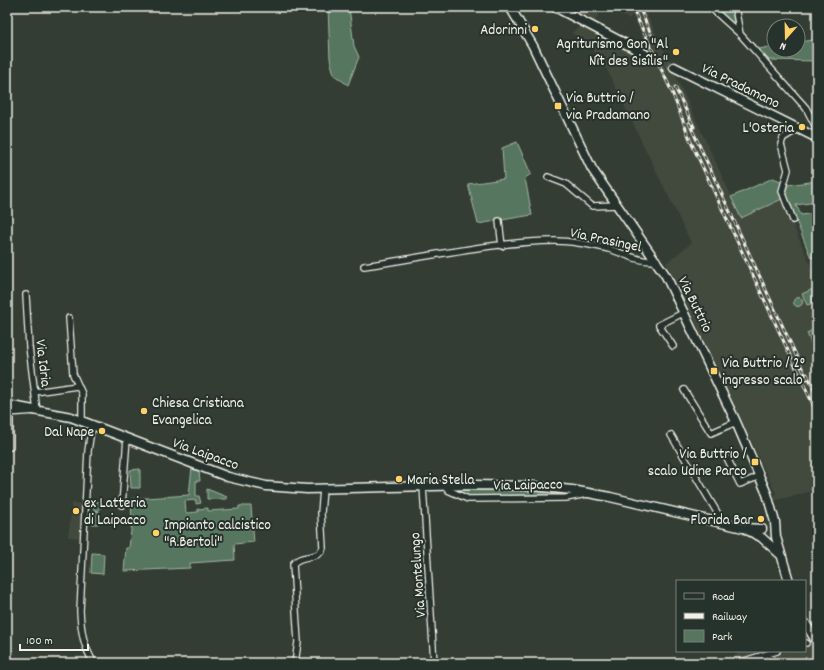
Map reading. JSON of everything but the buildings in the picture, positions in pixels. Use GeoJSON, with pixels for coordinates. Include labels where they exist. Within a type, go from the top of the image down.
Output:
{"type":"FeatureCollection","features":[{"type":"Feature","properties":{"kind":"street","name":"Via Buttrio"},"geometry":{"type":"LineString","coordinates":[[510,7],[514,11],[533,46],[592,169],[656,260],[685,312],[760,476],[773,517],[768,534],[782,557],[789,580]]}},
{"type":"Feature","properties":{"kind":"street"},"geometry":{"type":"LineString","coordinates":[[555,7],[646,54]]}},
{"type":"Feature","properties":{"kind":"street"},"geometry":{"type":"LineString","coordinates":[[710,7],[740,34],[806,108],[817,129]]}},
{"type":"Feature","properties":{"kind":"street"},"geometry":{"type":"LineString","coordinates":[[734,7],[740,34]]}},
{"type":"Feature","properties":{"kind":"street","name":"Via Pradamano"},"geometry":{"type":"LineString","coordinates":[[674,67],[817,138]]}},
{"type":"Feature","properties":{"kind":"street"},"geometry":{"type":"LineString","coordinates":[[793,220],[782,191],[788,170],[781,142],[783,138],[798,129]]}},
{"type":"Feature","properties":{"kind":"street"},"geometry":{"type":"LineString","coordinates":[[548,177],[566,184],[592,206],[617,205]]}},
{"type":"Feature","properties":{"kind":"street"},"geometry":{"type":"LineString","coordinates":[[499,221],[502,246]]}},
{"type":"Feature","properties":{"kind":"street","name":"Via Prasingel"},"geometry":{"type":"LineString","coordinates":[[364,266],[424,255],[541,242],[568,242],[609,249],[648,261],[656,260]]}},
{"type":"Feature","properties":{"kind":"street","name":"Via Idria"},"geometry":{"type":"LineString","coordinates":[[26,295],[29,347],[37,411]]}},
{"type":"Feature","properties":{"kind":"street"},"geometry":{"type":"LineString","coordinates":[[673,346],[659,325],[685,312]]}},
{"type":"Feature","properties":{"kind":"street"},"geometry":{"type":"LineString","coordinates":[[69,318],[73,368],[77,386],[82,394],[82,420]]}},
{"type":"Feature","properties":{"kind":"street"},"geometry":{"type":"LineString","coordinates":[[35,392],[77,386]]}},
{"type":"Feature","properties":{"kind":"street"},"geometry":{"type":"LineString","coordinates":[[684,390],[710,433],[736,422]]}},
{"type":"Feature","properties":{"kind":"street","name":"Via Laipacco"},"geometry":{"type":"LineString","coordinates":[[7,448],[10,447],[8,410],[37,411],[82,420],[222,475],[248,483],[284,488],[323,489],[423,486],[533,486],[591,494],[768,534]]}},
{"type":"Feature","properties":{"kind":"street"},"geometry":{"type":"LineString","coordinates":[[92,424],[88,451],[80,611],[85,645],[94,663]]}},
{"type":"Feature","properties":{"kind":"street"},"geometry":{"type":"LineString","coordinates":[[671,435],[724,524]]}},
{"type":"Feature","properties":{"kind":"street"},"geometry":{"type":"LineString","coordinates":[[122,505],[127,438]]}},
{"type":"Feature","properties":{"kind":"street"},"geometry":{"type":"LineString","coordinates":[[727,458],[740,484],[760,476]]}},
{"type":"Feature","properties":{"kind":"street","name":"Via Montelungo"},"geometry":{"type":"LineString","coordinates":[[423,486],[434,663]]}},
{"type":"Feature","properties":{"kind":"street","name":"Via Laipacco"},"geometry":{"type":"LineString","coordinates":[[447,486],[448,490],[468,499],[566,498],[591,494]]}},
{"type":"Feature","properties":{"kind":"street"},"geometry":{"type":"LineString","coordinates":[[295,663],[298,642],[293,564],[302,557],[321,553],[323,489]]}},
{"type":"Feature","properties":{"kind":"street"},"geometry":{"type":"LineString","coordinates":[[768,534],[782,557]]}},
{"type":"Feature","properties":{"kind":"street"},"geometry":{"type":"LineString","coordinates":[[806,625],[817,642]]}},
{"type":"Feature","properties":{"kind":"street"},"geometry":{"type":"LineString","coordinates":[[738,663],[773,652]]}},
{"type":"Feature","properties":{"kind":"street"},"geometry":{"type":"LineString","coordinates":[[769,653],[772,663]]}},
{"type":"Feature","properties":{"kind":"shaded area"},"geometry":{"type":"Polygon","coordinates":[[[562,7],[603,7],[594,24],[562,7]]]}},
{"type":"Feature","properties":{"kind":"shaded area"},"geometry":{"type":"Polygon","coordinates":[[[607,7],[643,7],[670,62],[675,65],[673,70],[741,217],[782,199],[817,280],[817,329],[807,333],[815,354],[817,368],[817,495],[813,491],[773,501],[773,495],[776,494],[666,263],[691,243],[604,64],[586,43],[571,33],[582,25],[651,53],[632,15],[629,19],[607,7]]]}},
{"type":"Feature","properties":{"kind":"shaded area"},"geometry":{"type":"Polygon","coordinates":[[[72,503],[83,504],[81,538],[68,537],[72,503]]]}},
{"type":"Feature","properties":{"kind":"shaded area"},"geometry":{"type":"Polygon","coordinates":[[[806,630],[817,648],[817,663],[734,663],[737,652],[806,652],[806,630]]]}},
{"type":"Feature","properties":{"kind":"green space"},"geometry":{"type":"Polygon","coordinates":[[[328,7],[349,7],[354,46],[359,57],[348,85],[334,75],[330,59],[328,7]]]}},
{"type":"Feature","properties":{"kind":"green space"},"geometry":{"type":"Polygon","coordinates":[[[712,7],[732,7],[734,24],[733,25],[712,7]]]}},
{"type":"Feature","properties":{"kind":"green space"},"geometry":{"type":"Polygon","coordinates":[[[814,40],[816,61],[769,60],[767,58],[806,58],[806,41],[814,40]]]}},
{"type":"Feature","properties":{"kind":"green space"},"geometry":{"type":"Polygon","coordinates":[[[766,48],[766,57],[759,49],[766,48]]]}},
{"type":"Feature","properties":{"kind":"green space"},"geometry":{"type":"Polygon","coordinates":[[[517,142],[531,174],[525,178],[532,215],[478,224],[468,184],[504,179],[502,148],[517,142]]]}},
{"type":"Feature","properties":{"kind":"green space"},"geometry":{"type":"Polygon","coordinates":[[[773,178],[783,182],[779,191],[782,199],[741,218],[731,197],[773,178]]]}},
{"type":"Feature","properties":{"kind":"green space"},"geometry":{"type":"Polygon","coordinates":[[[817,181],[817,202],[796,205],[801,215],[817,213],[817,256],[811,258],[785,193],[788,185],[817,181]]]}},
{"type":"Feature","properties":{"kind":"green space"},"geometry":{"type":"Polygon","coordinates":[[[813,289],[813,303],[807,305],[802,294],[813,289]]]}},
{"type":"Feature","properties":{"kind":"green space"},"geometry":{"type":"Polygon","coordinates":[[[798,297],[803,302],[798,307],[793,302],[798,297]]]}},
{"type":"Feature","properties":{"kind":"green space"},"geometry":{"type":"Polygon","coordinates":[[[817,329],[817,368],[815,354],[807,333],[817,329]]]}},
{"type":"Feature","properties":{"kind":"green space"},"geometry":{"type":"Polygon","coordinates":[[[192,467],[199,471],[200,481],[196,481],[196,496],[199,496],[201,503],[196,504],[196,500],[185,501],[186,513],[198,512],[198,509],[208,508],[208,511],[239,509],[239,506],[251,506],[254,542],[234,544],[235,560],[190,563],[190,568],[124,571],[126,548],[129,548],[132,522],[131,499],[189,495],[192,467]]]}},
{"type":"Feature","properties":{"kind":"green space"},"geometry":{"type":"Polygon","coordinates":[[[140,469],[140,488],[131,488],[130,470],[140,469]]]}},
{"type":"Feature","properties":{"kind":"green space"},"geometry":{"type":"Polygon","coordinates":[[[207,489],[227,497],[227,499],[207,499],[207,489]]]}},
{"type":"Feature","properties":{"kind":"green space"},"geometry":{"type":"Polygon","coordinates":[[[452,490],[514,490],[569,494],[467,496],[452,490]]]}},
{"type":"Feature","properties":{"kind":"green space"},"geometry":{"type":"Polygon","coordinates":[[[97,501],[102,506],[97,511],[92,506],[97,501]]]}},
{"type":"Feature","properties":{"kind":"green space"},"geometry":{"type":"Polygon","coordinates":[[[93,511],[99,511],[98,524],[92,524],[93,511]]]}},
{"type":"Feature","properties":{"kind":"green space"},"geometry":{"type":"Polygon","coordinates":[[[92,553],[104,554],[103,574],[91,573],[92,553]]]}},
{"type":"Feature","properties":{"kind":"tunnel"},"geometry":{"type":"LineString","coordinates":[[645,54],[674,67]]}},
{"type":"Feature","properties":{"kind":"railway"},"geometry":{"type":"LineString","coordinates":[[632,7],[672,92],[691,142],[817,413]]}},
{"type":"Feature","properties":{"kind":"railway"},"geometry":{"type":"LineString","coordinates":[[639,7],[651,34]]}},
{"type":"Feature","properties":{"kind":"railway"},"geometry":{"type":"LineString","coordinates":[[675,87],[694,127]]}},
{"type":"Feature","properties":{"kind":"railway"},"geometry":{"type":"LineString","coordinates":[[689,123],[807,379]]}},
{"type":"Feature","properties":{"kind":"railway"},"geometry":{"type":"LineString","coordinates":[[807,374],[817,396]]}},
{"type":"Feature","properties":{"kind":"place","name":"Adorinni"},"geometry":{"type":"Point","coordinates":[535,29]}},
{"type":"Feature","properties":{"kind":"place","name":"Agriturismo Gon \"Al Nît des Sisîlis\""},"geometry":{"type":"Point","coordinates":[676,52]}},
{"type":"Feature","properties":{"kind":"place","name":"Via Buttrio / via Pradamano"},"geometry":{"type":"Point","coordinates":[558,106]}},
{"type":"Feature","properties":{"kind":"place","name":"L'Osteria"},"geometry":{"type":"Point","coordinates":[802,127]}},
{"type":"Feature","properties":{"kind":"place","name":"Via Buttrio / 2° ingresso scalo"},"geometry":{"type":"Point","coordinates":[714,371]}},
{"type":"Feature","properties":{"kind":"place","name":"Chiesa Cristiana Evangelica"},"geometry":{"type":"Point","coordinates":[144,411]}},
{"type":"Feature","properties":{"kind":"place","name":"Dal Nape"},"geometry":{"type":"Point","coordinates":[102,431]}},
{"type":"Feature","properties":{"kind":"place","name":"Via Buttrio / scalo Udine Parco"},"geometry":{"type":"Point","coordinates":[755,462]}},
{"type":"Feature","properties":{"kind":"place","name":"Maria Stella"},"geometry":{"type":"Point","coordinates":[399,479]}},
{"type":"Feature","properties":{"kind":"place","name":"ex Latteria di Laipacco"},"geometry":{"type":"Point","coordinates":[76,511]}},
{"type":"Feature","properties":{"kind":"place","name":"Florida Bar"},"geometry":{"type":"Point","coordinates":[761,519]}},
{"type":"Feature","properties":{"kind":"place","name":"Impianto calcistico \"R.Bertoli\""},"geometry":{"type":"Point","coordinates":[156,533]}}]}
